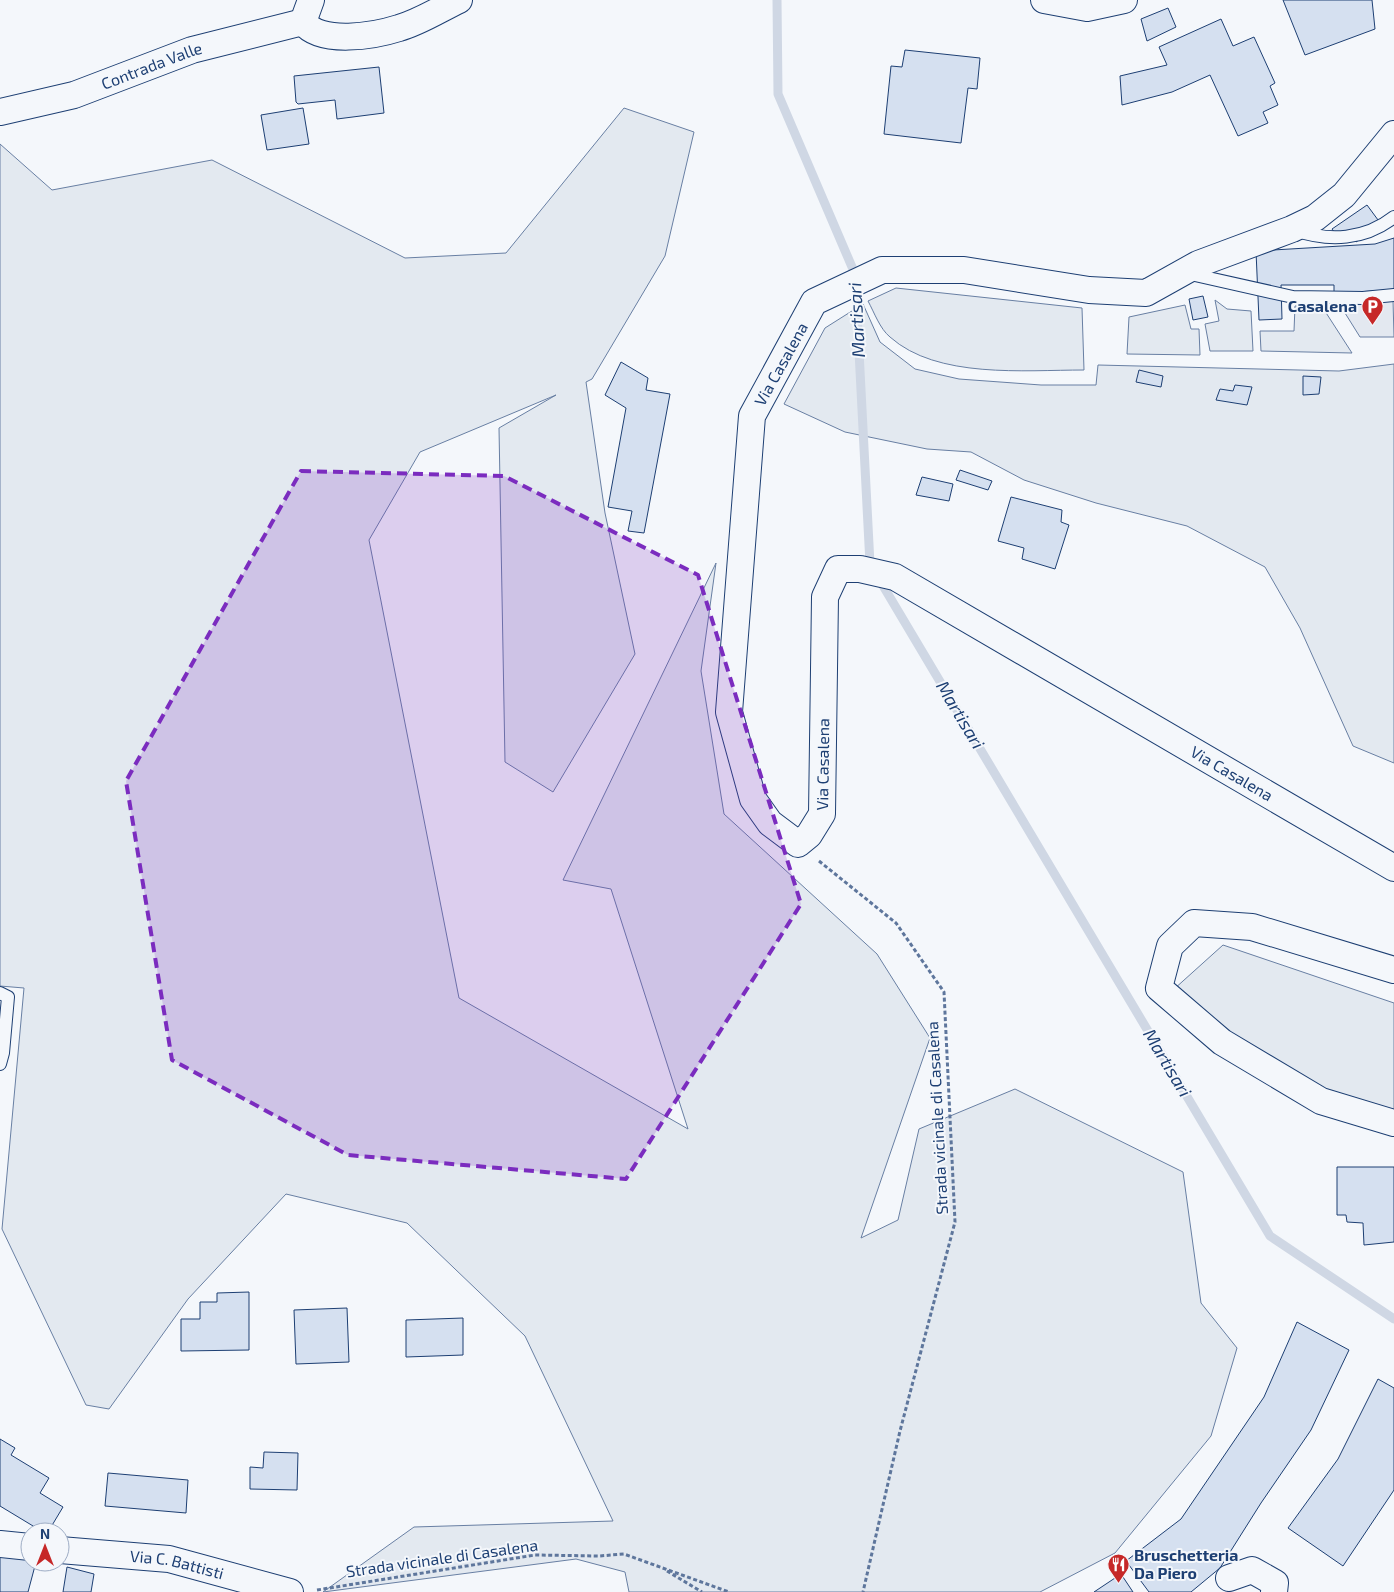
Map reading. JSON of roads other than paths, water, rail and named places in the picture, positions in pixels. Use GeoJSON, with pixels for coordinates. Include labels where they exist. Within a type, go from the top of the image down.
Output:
{"type":"FeatureCollection","features":[{"type":"Feature","properties":{"kind":"street"},"geometry":{"type":"LineString","coordinates":[[307,11],[309,30],[335,37],[400,28],[459,0]]}},
{"type":"Feature","properties":{"kind":"street"},"geometry":{"type":"LineString","coordinates":[[1044,0],[1087,8],[1124,0]]}},
{"type":"Feature","properties":{"kind":"street","name":"Contrada Valle"},"geometry":{"type":"LineString","coordinates":[[0,112],[74,95],[192,50],[307,11]]}},
{"type":"Feature","properties":{"kind":"street","name":"Via Casalena"},"geometry":{"type":"LineString","coordinates":[[1394,134],[1344,195],[1315,218],[1292,229],[1198,264],[1146,292],[1089,290],[964,270],[882,270],[814,302],[752,416],[729,712],[753,799],[770,823],[798,844],[809,835],[822,814],[825,597],[838,570],[860,569],[896,577],[1394,868]]}},
{"type":"Feature","properties":{"kind":"street"},"geometry":{"type":"LineString","coordinates":[[1394,970],[1252,927],[1194,923],[1170,946],[1159,988],[1222,1042],[1321,1101],[1394,1123]]}},
{"type":"Feature","properties":{"kind":"street"},"geometry":{"type":"LineString","coordinates":[[0,1544],[20,1546]]}},
{"type":"Feature","properties":{"kind":"street","name":"Via C. Battisti"},"geometry":{"type":"LineString","coordinates":[[70,1551],[169,1559],[301,1591]]}},
{"type":"Feature","properties":{"kind":"street"},"geometry":{"type":"LineString","coordinates":[[1229,1578],[1252,1570],[1275,1583],[1274,1592]]}},
{"type":"Feature","properties":{"kind":"lane"},"geometry":{"type":"LineString","coordinates":[[1292,229],[1315,237],[1343,237],[1375,230],[1394,217]]}},
{"type":"Feature","properties":{"kind":"lane"},"geometry":{"type":"LineString","coordinates":[[1184,273],[1293,297],[1366,300],[1394,295]]}},
{"type":"Feature","properties":{"kind":"lane"},"geometry":{"type":"LineString","coordinates":[[0,993],[8,997],[0,1064]]}},
{"type":"Feature","properties":{"kind":"waterway","name":"Martisari"},"geometry":{"type":"LineString","coordinates":[[777,0],[778,94],[855,274],[870,564],[873,568]]}},
{"type":"Feature","properties":{"kind":"waterway","name":"Martisari"},"geometry":{"type":"LineString","coordinates":[[879,579],[1270,1236],[1394,1319]]}},
{"type":"Feature","properties":{"kind":"place","name":"Casalena"},"geometry":{"type":"Point","coordinates":[1373,325]}},
{"type":"Feature","properties":{"kind":"place","name":"Bruschetteria Da Piero"},"geometry":{"type":"Point","coordinates":[1118,1583]}}]}
